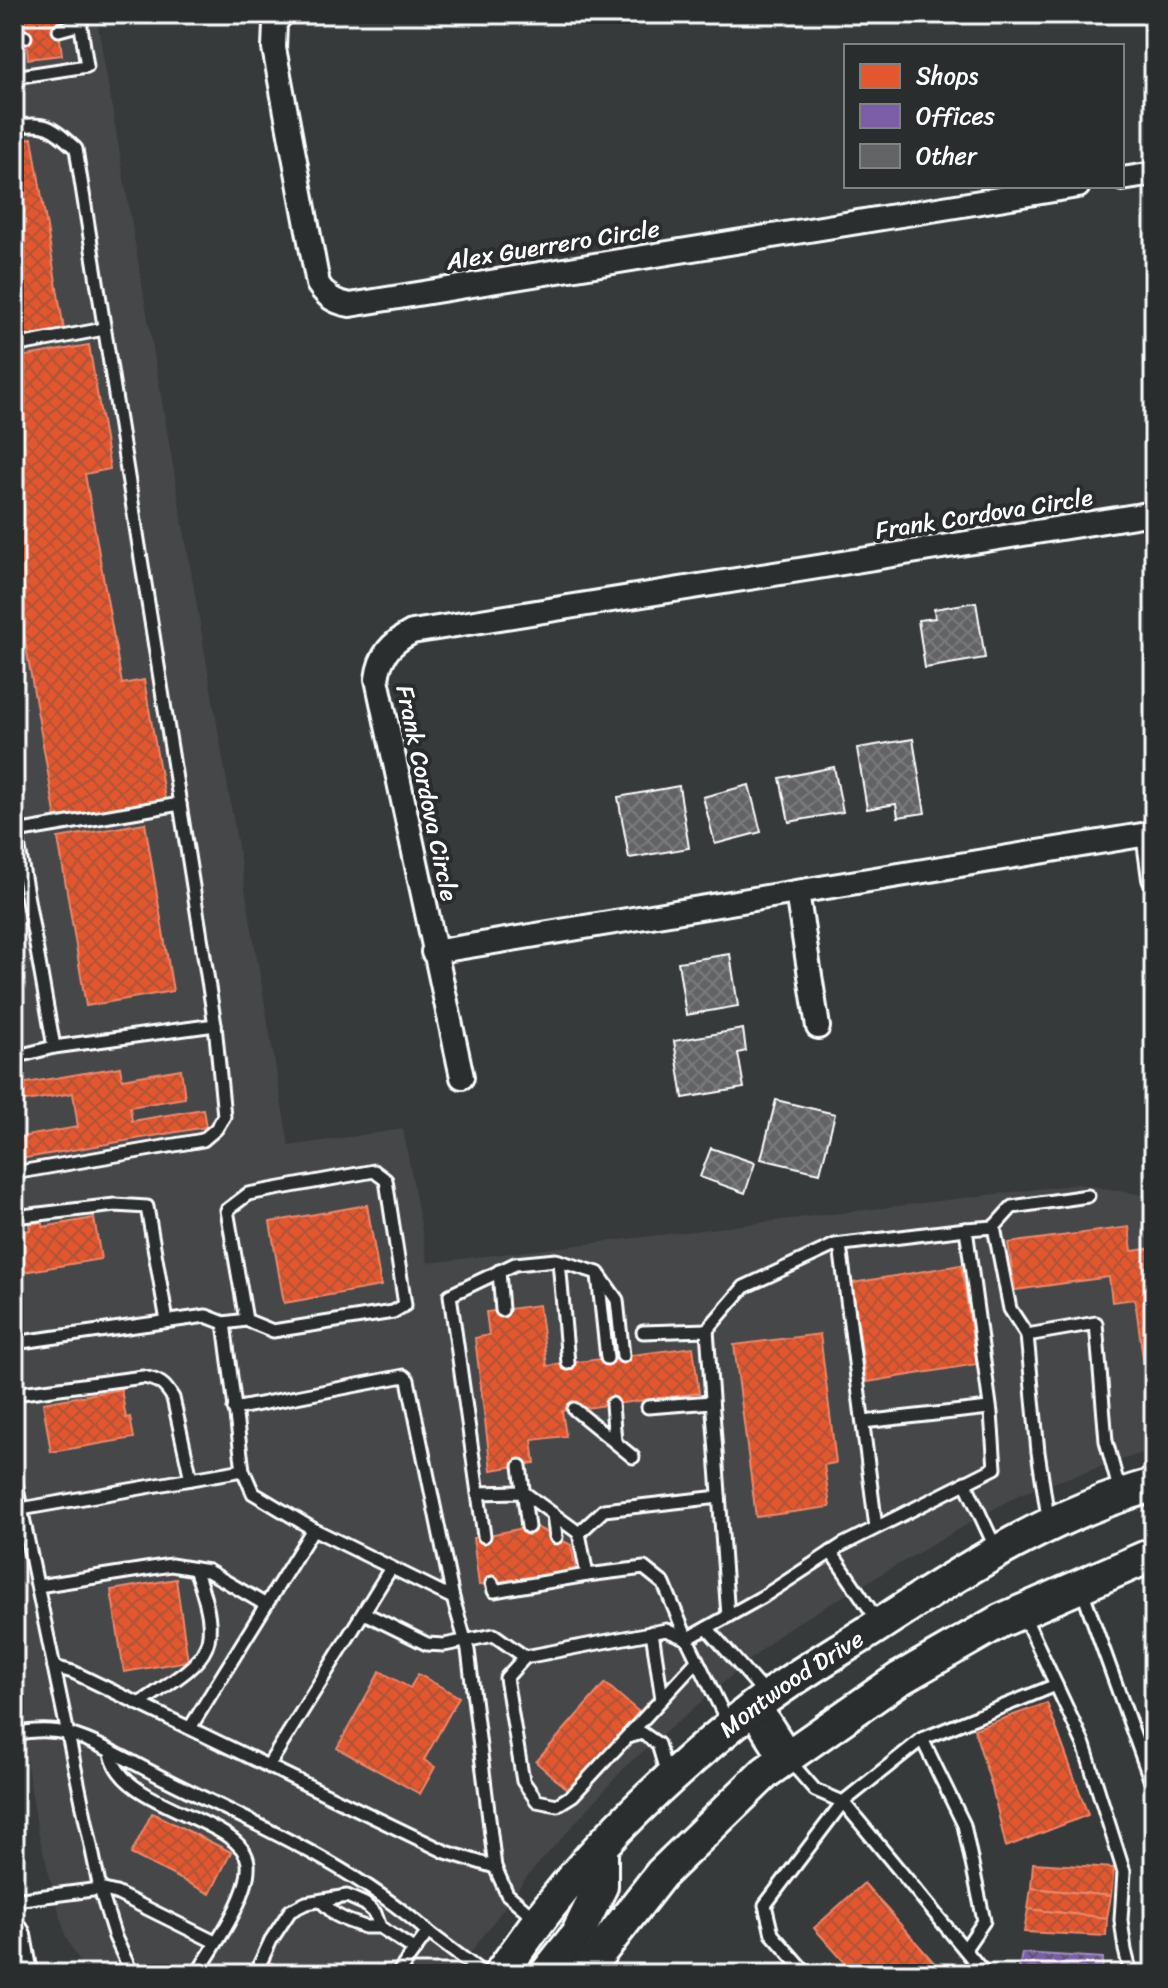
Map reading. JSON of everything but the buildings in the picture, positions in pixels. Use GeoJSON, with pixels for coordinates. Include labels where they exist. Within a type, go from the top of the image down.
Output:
{"type":"FeatureCollection","features":[{"type":"Feature","properties":{"kind":"main road","name":"Montwood Drive"},"geometry":{"type":"LineString","coordinates":[[500,1974],[539,1921],[601,1848],[668,1780],[751,1710],[940,1584],[998,1551],[1049,1525],[1154,1485]]}},
{"type":"Feature","properties":{"kind":"main road"},"geometry":{"type":"LineString","coordinates":[[583,1974],[661,1874],[766,1772],[786,1757],[899,1679],[1022,1611],[1154,1554]]}},
{"type":"Feature","properties":{"kind":"main road"},"geometry":{"type":"LineString","coordinates":[[751,1710],[786,1757]]}},
{"type":"Feature","properties":{"kind":"main road"},"geometry":{"type":"LineString","coordinates":[[546,1974],[577,1935],[601,1886],[601,1848]]}},
{"type":"Feature","properties":{"kind":"main road"},"geometry":{"type":"LineString","coordinates":[[14,1936],[21,1974]]}},
{"type":"Feature","properties":{"kind":"street","name":"Alex Guerrero Circle"},"geometry":{"type":"LineString","coordinates":[[282,14],[275,23],[274,48],[318,284],[336,302],[350,305],[1066,188]]}},
{"type":"Feature","properties":{"kind":"street"},"geometry":{"type":"LineString","coordinates":[[1124,179],[1154,174]]}},
{"type":"Feature","properties":{"kind":"street","name":"Frank Cordova Circle"},"geometry":{"type":"LineString","coordinates":[[462,1077],[377,679],[384,654],[395,641],[412,632],[1154,513]]}},
{"type":"Feature","properties":{"kind":"street"},"geometry":{"type":"LineString","coordinates":[[433,952],[1151,834],[1154,878]]}},
{"type":"Feature","properties":{"kind":"street"},"geometry":{"type":"LineString","coordinates":[[797,892],[818,1027]]}},
{"type":"Feature","properties":{"kind":"lane"},"geometry":{"type":"LineString","coordinates":[[14,77],[87,66],[80,19],[59,30]]}},
{"type":"Feature","properties":{"kind":"lane"},"geometry":{"type":"LineString","coordinates":[[14,127],[37,123],[58,133],[76,149],[215,1025],[224,1116],[216,1129],[203,1140],[14,1173]]}},
{"type":"Feature","properties":{"kind":"lane"},"geometry":{"type":"LineString","coordinates":[[14,346],[104,329]]}},
{"type":"Feature","properties":{"kind":"lane"},"geometry":{"type":"LineString","coordinates":[[54,1047],[15,829],[180,804]]}},
{"type":"Feature","properties":{"kind":"lane"},"geometry":{"type":"LineString","coordinates":[[14,1057],[54,1047],[215,1025]]}},
{"type":"Feature","properties":{"kind":"lane"},"geometry":{"type":"LineString","coordinates":[[14,1343],[206,1316],[224,1323],[246,1320],[273,1331],[393,1312],[405,1305],[386,1180],[374,1171],[248,1194],[227,1210],[246,1320]]}},
{"type":"Feature","properties":{"kind":"lane"},"geometry":{"type":"LineString","coordinates":[[728,1616],[707,1330],[744,1287],[840,1245],[994,1227],[1012,1207],[1088,1196]]}},
{"type":"Feature","properties":{"kind":"lane"},"geometry":{"type":"LineString","coordinates":[[14,1217],[115,1205],[147,1207],[167,1321]]}},
{"type":"Feature","properties":{"kind":"lane"},"geometry":{"type":"LineString","coordinates":[[994,1227],[1010,1309],[1027,1335],[1038,1452],[1049,1525]]}},
{"type":"Feature","properties":{"kind":"lane"},"geometry":{"type":"LineString","coordinates":[[687,1639],[876,1527],[995,1468],[966,1229]]}},
{"type":"Feature","properties":{"kind":"lane"},"geometry":{"type":"LineString","coordinates":[[840,1245],[876,1527]]}},
{"type":"Feature","properties":{"kind":"lane"},"geometry":{"type":"LineString","coordinates":[[559,1261],[568,1363]]}},
{"type":"Feature","properties":{"kind":"lane"},"geometry":{"type":"LineString","coordinates":[[484,1536],[450,1295],[515,1264],[559,1261],[598,1273],[617,1300],[623,1356]]}},
{"type":"Feature","properties":{"kind":"lane"},"geometry":{"type":"LineString","coordinates":[[499,1271],[502,1310]]}},
{"type":"Feature","properties":{"kind":"lane"},"geometry":{"type":"LineString","coordinates":[[598,1273],[607,1358]]}},
{"type":"Feature","properties":{"kind":"lane"},"geometry":{"type":"LineString","coordinates":[[224,1323],[243,1470],[253,1493],[313,1529],[453,1598]]}},
{"type":"Feature","properties":{"kind":"lane"},"geometry":{"type":"LineString","coordinates":[[1027,1335],[1096,1323],[1106,1441],[1121,1496]]}},
{"type":"Feature","properties":{"kind":"lane"},"geometry":{"type":"LineString","coordinates":[[643,1332],[707,1330]]}},
{"type":"Feature","properties":{"kind":"lane"},"geometry":{"type":"LineString","coordinates":[[234,1409],[404,1376],[408,1380],[453,1598],[466,1640],[495,1867],[507,1894],[539,1921]]}},
{"type":"Feature","properties":{"kind":"lane"},"geometry":{"type":"LineString","coordinates":[[14,1394],[143,1377],[158,1379],[167,1386],[173,1398],[191,1479]]}},
{"type":"Feature","properties":{"kind":"lane"},"geometry":{"type":"LineString","coordinates":[[648,1407],[712,1402]]}},
{"type":"Feature","properties":{"kind":"lane"},"geometry":{"type":"LineString","coordinates":[[612,1404],[615,1442]]}},
{"type":"Feature","properties":{"kind":"lane"},"geometry":{"type":"LineString","coordinates":[[863,1422],[989,1408]]}},
{"type":"Feature","properties":{"kind":"lane"},"geometry":{"type":"LineString","coordinates":[[574,1409],[633,1457]]}},
{"type":"Feature","properties":{"kind":"lane"},"geometry":{"type":"LineString","coordinates":[[520,1466],[528,1527]]}},
{"type":"Feature","properties":{"kind":"lane"},"geometry":{"type":"LineString","coordinates":[[21,1509],[243,1470]]}},
{"type":"Feature","properties":{"kind":"lane"},"geometry":{"type":"LineString","coordinates":[[14,1474],[100,1889],[115,1937],[132,1974]]}},
{"type":"Feature","properties":{"kind":"lane"},"geometry":{"type":"LineString","coordinates":[[965,1482],[998,1551]]}},
{"type":"Feature","properties":{"kind":"lane"},"geometry":{"type":"LineString","coordinates":[[478,1493],[523,1492],[579,1533],[587,1575]]}},
{"type":"Feature","properties":{"kind":"lane"},"geometry":{"type":"LineString","coordinates":[[579,1533],[604,1510],[719,1497]]}},
{"type":"Feature","properties":{"kind":"lane"},"geometry":{"type":"LineString","coordinates":[[553,1514],[556,1537]]}},
{"type":"Feature","properties":{"kind":"lane"},"geometry":{"type":"LineString","coordinates":[[190,1728],[313,1529]]}},
{"type":"Feature","properties":{"kind":"lane"},"geometry":{"type":"LineString","coordinates":[[831,1552],[880,1624]]}},
{"type":"Feature","properties":{"kind":"lane"},"geometry":{"type":"LineString","coordinates":[[38,1586],[171,1565],[195,1569],[229,1581],[266,1605]]}},
{"type":"Feature","properties":{"kind":"lane"},"geometry":{"type":"LineString","coordinates":[[268,1766],[391,1568]]}},
{"type":"Feature","properties":{"kind":"lane"},"geometry":{"type":"LineString","coordinates":[[492,1583],[494,1591],[562,1576],[644,1568],[664,1584],[697,1661],[751,1710]]}},
{"type":"Feature","properties":{"kind":"lane"},"geometry":{"type":"LineString","coordinates":[[139,1704],[194,1666],[205,1653],[210,1639],[208,1615],[195,1569]]}},
{"type":"Feature","properties":{"kind":"lane"},"geometry":{"type":"LineString","coordinates":[[1080,1586],[1154,1790]]}},
{"type":"Feature","properties":{"kind":"lane"},"geometry":{"type":"LineString","coordinates":[[1022,1611],[1084,1745],[1124,1872],[1121,1920],[1131,1974]]}},
{"type":"Feature","properties":{"kind":"lane"},"geometry":{"type":"LineString","coordinates":[[364,1613],[427,1644],[444,1645],[494,1635],[525,1657]]}},
{"type":"Feature","properties":{"kind":"lane"},"geometry":{"type":"LineString","coordinates":[[707,1628],[751,1710]]}},
{"type":"Feature","properties":{"kind":"lane"},"geometry":{"type":"LineString","coordinates":[[687,1639],[666,1630],[525,1657],[506,1678],[523,1781],[537,1801],[557,1805],[573,1795],[697,1661]]}},
{"type":"Feature","properties":{"kind":"lane"},"geometry":{"type":"LineString","coordinates":[[652,1632],[662,1699]]}},
{"type":"Feature","properties":{"kind":"lane"},"geometry":{"type":"LineString","coordinates":[[54,1667],[73,1672],[446,1852],[495,1867]]}},
{"type":"Feature","properties":{"kind":"lane"},"geometry":{"type":"LineString","coordinates":[[807,1974],[772,1934],[765,1905],[843,1802],[922,1739],[1056,1685]]}},
{"type":"Feature","properties":{"kind":"lane"},"geometry":{"type":"LineString","coordinates":[[14,1734],[38,1729],[68,1734],[301,1846],[369,1885],[484,1974]]}},
{"type":"Feature","properties":{"kind":"lane"},"geometry":{"type":"LineString","coordinates":[[627,1737],[642,1733],[658,1744],[668,1780]]}},
{"type":"Feature","properties":{"kind":"lane"},"geometry":{"type":"LineString","coordinates":[[922,1739],[964,1825],[984,1921],[965,1949]]}},
{"type":"Feature","properties":{"kind":"lane"},"geometry":{"type":"LineString","coordinates":[[111,1753],[113,1767],[137,1789],[239,1845],[248,1863],[243,1889],[197,1974]]}},
{"type":"Feature","properties":{"kind":"lane"},"geometry":{"type":"LineString","coordinates":[[786,1757],[815,1790],[843,1802],[985,1974]]}},
{"type":"Feature","properties":{"kind":"lane"},"geometry":{"type":"LineString","coordinates":[[14,1900],[100,1889],[116,1893],[215,1942]]}},
{"type":"Feature","properties":{"kind":"lane"},"geometry":{"type":"LineString","coordinates":[[255,1974],[271,1940],[290,1911],[306,1903],[347,1896],[365,1904],[375,1913],[380,1927]]}},
{"type":"Feature","properties":{"kind":"lane"},"geometry":{"type":"LineString","coordinates":[[322,1902],[336,1915],[365,1927],[380,1927],[415,1950]]}},
{"type":"Feature","properties":{"kind":"lane"},"geometry":{"type":"LineString","coordinates":[[397,1974],[428,1932]]}},
{"type":"Feature","properties":{"kind":"shaded area"},"geometry":{"type":"Polygon","coordinates":[[[14,14],[96,14],[289,1146],[403,1129],[428,1263],[1079,1184],[1154,1197],[1154,1449],[1020,1494],[785,1630],[626,1766],[526,1878],[455,1974],[87,1974],[66,1938],[38,1832],[14,1685],[14,14]]]}}]}
